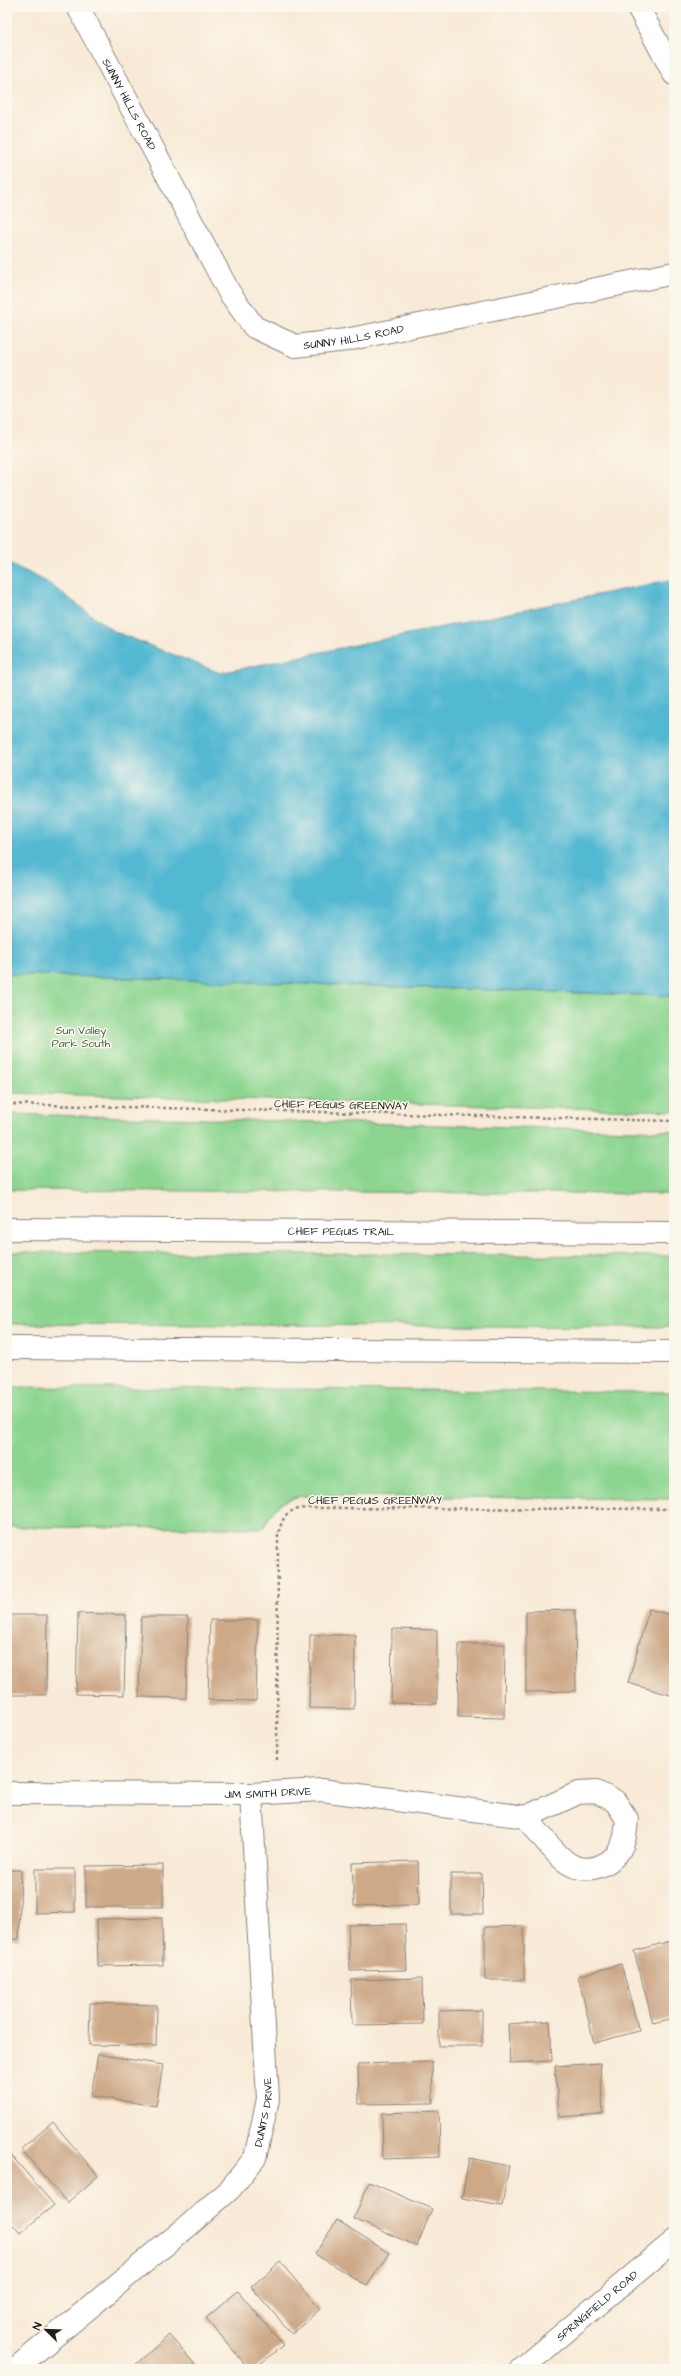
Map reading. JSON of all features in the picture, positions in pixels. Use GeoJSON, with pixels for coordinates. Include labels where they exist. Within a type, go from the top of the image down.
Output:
{"type":"FeatureCollection","features":[{"type":"Feature","properties":{"kind":"street","name":"SUNNY HILLS ROAD"},"geometry":{"type":"LineString","coordinates":[[78,7],[229,292],[254,327],[295,346],[346,340],[674,273]]}},
{"type":"Feature","properties":{"kind":"street"},"geometry":{"type":"LineString","coordinates":[[638,7],[674,74]]}},
{"type":"Feature","properties":{"kind":"street","name":"CHIEF PEGUIS TRAIL"},"geometry":{"type":"LineString","coordinates":[[7,1229],[674,1234]]}},
{"type":"Feature","properties":{"kind":"street"},"geometry":{"type":"LineString","coordinates":[[7,1348],[674,1352]]}},
{"type":"Feature","properties":{"kind":"street","name":"JIM SMITH DRIVE"},"geometry":{"type":"LineString","coordinates":[[7,1793],[251,1794],[321,1790],[526,1817]]}},
{"type":"Feature","properties":{"kind":"street","name":"DUNITS DRIVE"},"geometry":{"type":"LineString","coordinates":[[15,2369],[193,2222],[230,2189],[255,2158],[268,2099],[251,1794]]}},
{"type":"Feature","properties":{"kind":"street","name":"SPRINGFIELD ROAD"},"geometry":{"type":"LineString","coordinates":[[520,2369],[674,2241]]}},
{"type":"Feature","properties":{"kind":"path","name":"CHIEF PEGUIS GREENWAY"},"geometry":{"type":"LineString","coordinates":[[7,1104],[674,1121]]}},
{"type":"Feature","properties":{"kind":"path","name":"CHIEF PEGUIS GREENWAY"},"geometry":{"type":"LineString","coordinates":[[276,1792],[278,1534],[283,1517],[292,1510],[305,1508],[674,1509]]}},
{"type":"Feature","properties":{"kind":"green space","name":"Sun Valley Park South"},"geometry":{"type":"Polygon","coordinates":[[[7,974],[674,996],[674,1111],[7,1093],[7,974]]]}},
{"type":"Feature","properties":{"kind":"green space"},"geometry":{"type":"Polygon","coordinates":[[[7,1114],[674,1131],[674,1194],[7,1190],[7,1114]]]}},
{"type":"Feature","properties":{"kind":"green space"},"geometry":{"type":"Polygon","coordinates":[[[7,1252],[674,1256],[674,1327],[7,1324],[7,1252]]]}},
{"type":"Feature","properties":{"kind":"green space"},"geometry":{"type":"Polygon","coordinates":[[[7,1387],[674,1392],[674,1499],[306,1496],[285,1501],[275,1509],[263,1528],[7,1527],[7,1387]]]}},
{"type":"Feature","properties":{"kind":"water"},"geometry":{"type":"Polygon","coordinates":[[[7,562],[47,582],[113,631],[220,673],[674,579],[674,996],[7,974],[7,562]]]}},
{"type":"Feature","properties":{"kind":"building"},"geometry":{"type":"Polygon","coordinates":[[[649,1609],[674,1616],[674,1696],[628,1683],[649,1609]]]}},
{"type":"Feature","properties":{"kind":"building"},"geometry":{"type":"Polygon","coordinates":[[[575,1610],[576,1691],[526,1692],[526,1611],[575,1610]]]}},
{"type":"Feature","properties":{"kind":"building"},"geometry":{"type":"Polygon","coordinates":[[[78,1613],[126,1615],[124,1695],[76,1694],[78,1613]]]}},
{"type":"Feature","properties":{"kind":"building"},"geometry":{"type":"Polygon","coordinates":[[[7,1615],[47,1615],[46,1695],[7,1695],[7,1615]]]}},
{"type":"Feature","properties":{"kind":"building"},"geometry":{"type":"Polygon","coordinates":[[[141,1617],[188,1617],[186,1698],[139,1697],[141,1617]]]}},
{"type":"Feature","properties":{"kind":"building"},"geometry":{"type":"Polygon","coordinates":[[[210,1620],[258,1620],[256,1701],[208,1700],[210,1620]]]}},
{"type":"Feature","properties":{"kind":"building"},"geometry":{"type":"Polygon","coordinates":[[[392,1629],[437,1630],[437,1704],[391,1703],[392,1629]]]}},
{"type":"Feature","properties":{"kind":"building"},"geometry":{"type":"Polygon","coordinates":[[[310,1635],[355,1635],[354,1709],[309,1708],[310,1635]]]}},
{"type":"Feature","properties":{"kind":"building"},"geometry":{"type":"Polygon","coordinates":[[[459,1644],[505,1644],[504,1718],[458,1717],[459,1644]]]}},
{"type":"Feature","properties":{"kind":"building"},"geometry":{"type":"Polygon","coordinates":[[[418,1861],[419,1905],[354,1906],[352,1863],[418,1861]]]}},
{"type":"Feature","properties":{"kind":"building"},"geometry":{"type":"Polygon","coordinates":[[[163,1865],[163,1907],[86,1907],[86,1866],[163,1865]]]}},
{"type":"Feature","properties":{"kind":"building"},"geometry":{"type":"Polygon","coordinates":[[[35,1869],[75,1869],[75,1912],[35,1913],[35,1869]]]}},
{"type":"Feature","properties":{"kind":"building"},"geometry":{"type":"Polygon","coordinates":[[[7,1870],[21,1870],[19,1939],[7,1939],[7,1870]]]}},
{"type":"Feature","properties":{"kind":"building"},"geometry":{"type":"Polygon","coordinates":[[[451,1874],[482,1874],[483,1914],[451,1914],[451,1874]]]}},
{"type":"Feature","properties":{"kind":"building"},"geometry":{"type":"Polygon","coordinates":[[[162,1918],[163,1965],[98,1966],[97,1919],[162,1918]]]}},
{"type":"Feature","properties":{"kind":"building"},"geometry":{"type":"Polygon","coordinates":[[[405,1924],[407,1970],[350,1971],[348,1925],[405,1924]]]}},
{"type":"Feature","properties":{"kind":"building"},"geometry":{"type":"Polygon","coordinates":[[[524,1926],[524,1980],[485,1980],[485,1927],[524,1926]]]}},
{"type":"Feature","properties":{"kind":"building"},"geometry":{"type":"Polygon","coordinates":[[[674,1940],[674,2018],[653,2023],[634,1951],[674,1940]]]}},
{"type":"Feature","properties":{"kind":"building"},"geometry":{"type":"Polygon","coordinates":[[[621,1964],[639,2031],[594,2043],[578,1976],[621,1964]]]}},
{"type":"Feature","properties":{"kind":"building"},"geometry":{"type":"Polygon","coordinates":[[[422,1978],[423,2024],[352,2025],[351,1980],[422,1978]]]}},
{"type":"Feature","properties":{"kind":"building"},"geometry":{"type":"Polygon","coordinates":[[[90,2003],[157,2005],[156,2046],[89,2045],[90,2003]]]}},
{"type":"Feature","properties":{"kind":"building"},"geometry":{"type":"Polygon","coordinates":[[[482,2010],[482,2046],[439,2046],[439,2011],[482,2010]]]}},
{"type":"Feature","properties":{"kind":"building"},"geometry":{"type":"Polygon","coordinates":[[[550,2021],[552,2061],[510,2063],[508,2024],[550,2021]]]}},
{"type":"Feature","properties":{"kind":"building"},"geometry":{"type":"Polygon","coordinates":[[[98,2054],[163,2065],[156,2106],[91,2096],[98,2054]]]}},
{"type":"Feature","properties":{"kind":"building"},"geometry":{"type":"Polygon","coordinates":[[[432,2062],[433,2103],[359,2104],[358,2064],[432,2062]]]}},
{"type":"Feature","properties":{"kind":"building"},"geometry":{"type":"Polygon","coordinates":[[[600,2063],[603,2114],[559,2117],[555,2066],[600,2063]]]}},
{"type":"Feature","properties":{"kind":"building"},"geometry":{"type":"Polygon","coordinates":[[[439,2111],[440,2157],[383,2159],[382,2113],[439,2111]]]}},
{"type":"Feature","properties":{"kind":"building"},"geometry":{"type":"Polygon","coordinates":[[[53,2122],[98,2176],[67,2203],[21,2149],[53,2122]]]}},
{"type":"Feature","properties":{"kind":"building"},"geometry":{"type":"Polygon","coordinates":[[[10,2154],[54,2205],[20,2233],[7,2218],[7,2156],[10,2154]]]}},
{"type":"Feature","properties":{"kind":"building"},"geometry":{"type":"Polygon","coordinates":[[[469,2158],[509,2166],[502,2205],[462,2198],[469,2158]]]}},
{"type":"Feature","properties":{"kind":"building"},"geometry":{"type":"Polygon","coordinates":[[[369,2182],[432,2209],[417,2246],[354,2219],[369,2182]]]}},
{"type":"Feature","properties":{"kind":"building"},"geometry":{"type":"Polygon","coordinates":[[[337,2220],[389,2253],[367,2286],[315,2254],[337,2220]]]}},
{"type":"Feature","properties":{"kind":"building"},"geometry":{"type":"Polygon","coordinates":[[[280,2262],[320,2309],[292,2334],[251,2287],[280,2262]]]}},
{"type":"Feature","properties":{"kind":"building"},"geometry":{"type":"Polygon","coordinates":[[[238,2291],[283,2345],[254,2369],[249,2369],[206,2318],[238,2291]]]}},
{"type":"Feature","properties":{"kind":"building"},"geometry":{"type":"Polygon","coordinates":[[[169,2335],[199,2369],[138,2369],[135,2365],[169,2335]]]}}]}
